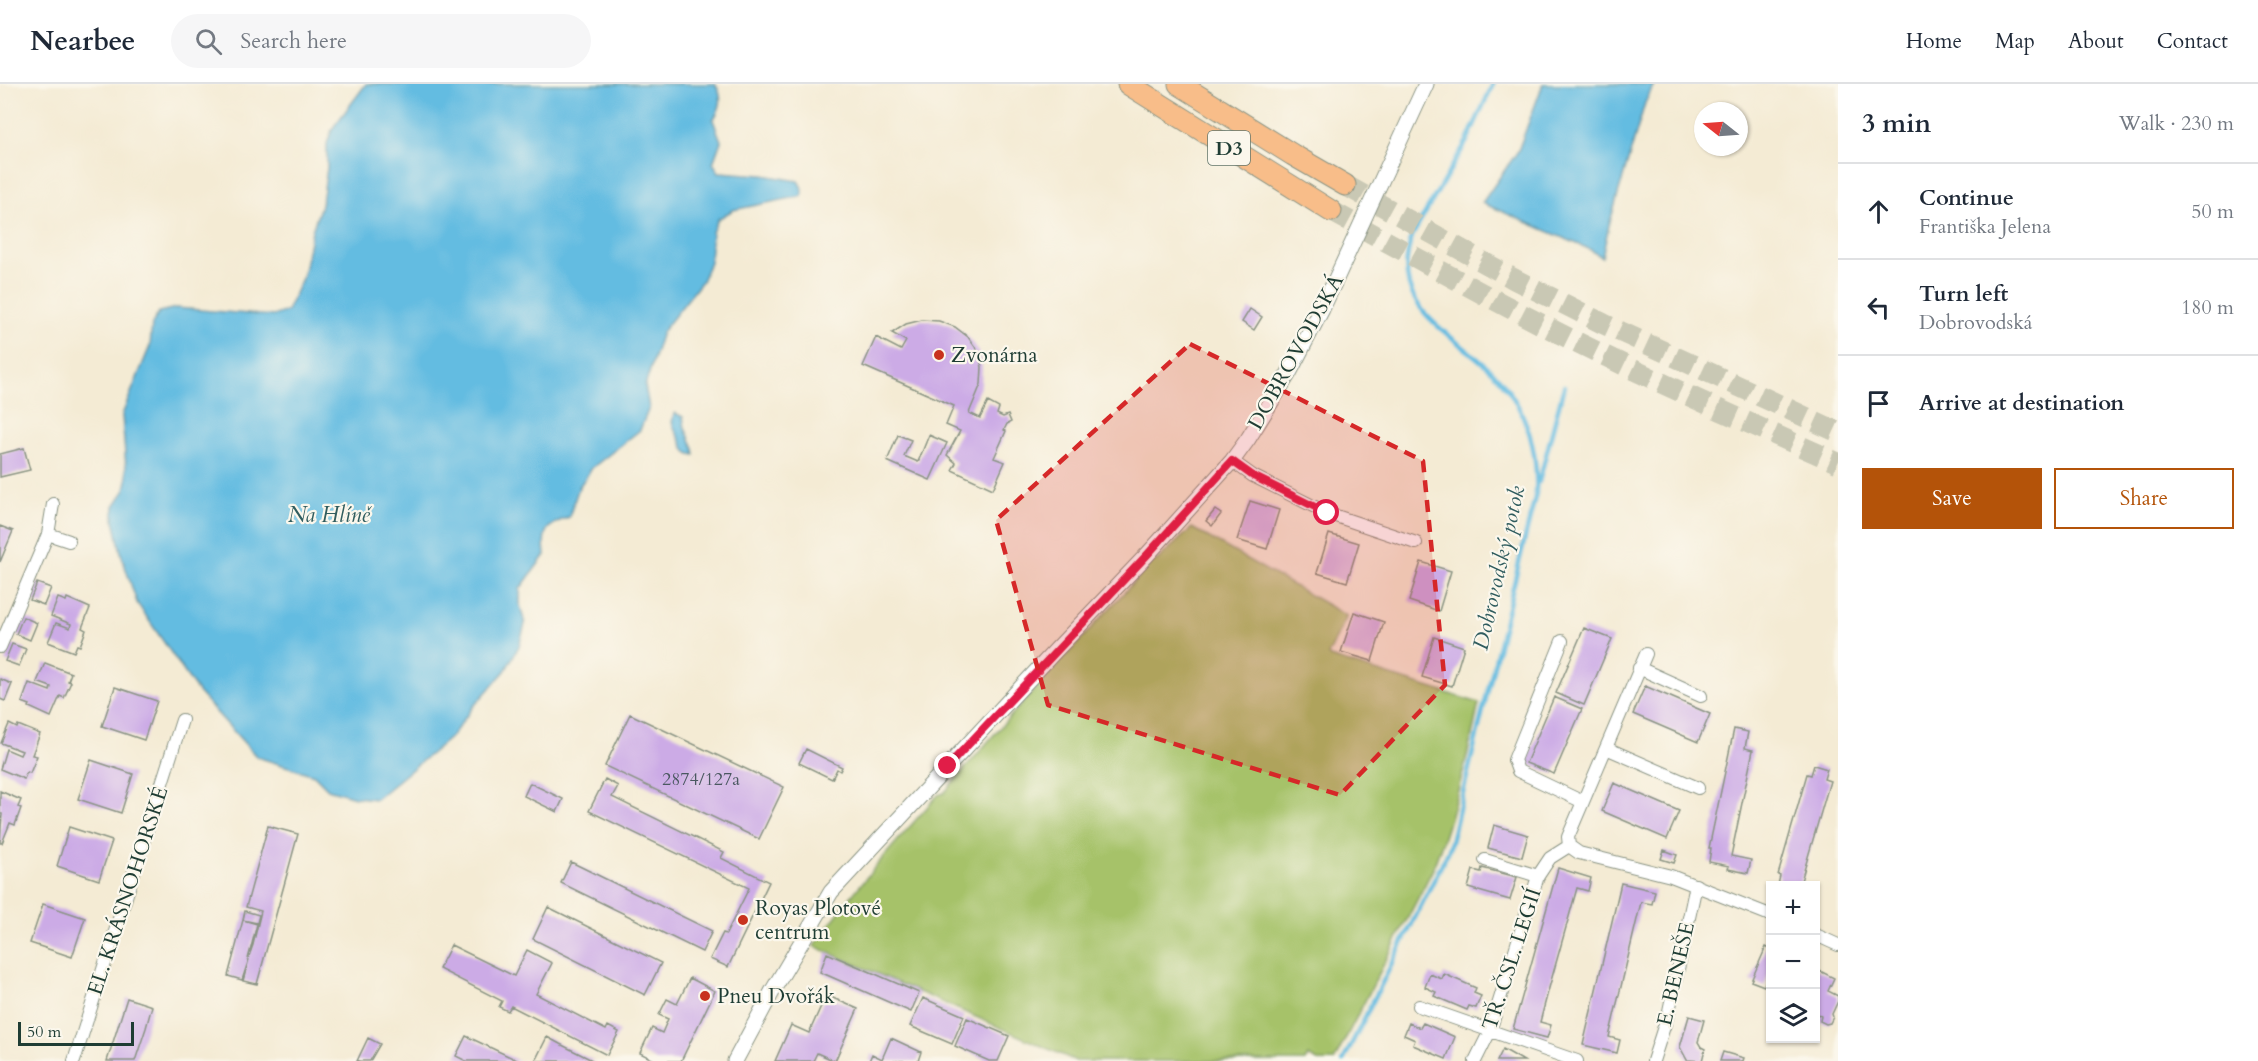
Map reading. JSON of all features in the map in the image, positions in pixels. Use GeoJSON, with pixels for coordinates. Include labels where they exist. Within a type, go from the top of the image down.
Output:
{"type":"FeatureCollection","features":[{"type":"Feature","properties":{"kind":"highway","name":"D3"},"geometry":{"type":"LineString","coordinates":[[1128,84],[1330,211]]}},
{"type":"Feature","properties":{"kind":"highway","name":"D3"},"geometry":{"type":"LineString","coordinates":[[1179,84],[1345,185]]}},
{"type":"Feature","properties":{"kind":"street","name":"DOBROVODSKÁ"},"geometry":{"type":"LineString","coordinates":[[735,1061],[772,990],[831,892],[1056,650],[1237,465],[1303,348],[1426,84]]}},
{"type":"Feature","properties":{"kind":"street"},"geometry":{"type":"LineString","coordinates":[[1237,465],[1327,513],[1416,543]]}},
{"type":"Feature","properties":{"kind":"street"},"geometry":{"type":"LineString","coordinates":[[0,648],[48,534],[53,504]]}},
{"type":"Feature","properties":{"kind":"street"},"geometry":{"type":"LineString","coordinates":[[48,534],[69,541]]}},
{"type":"Feature","properties":{"kind":"street"},"geometry":{"type":"LineString","coordinates":[[1562,641],[1514,760],[1518,771],[1583,802]]}},
{"type":"Feature","properties":{"kind":"street"},"geometry":{"type":"LineString","coordinates":[[1646,654],[1568,837],[1569,846],[1579,853],[1671,876],[1766,913]]}},
{"type":"Feature","properties":{"kind":"street"},"geometry":{"type":"LineString","coordinates":[[1640,668],[1701,696]]}},
{"type":"Feature","properties":{"kind":"street","name":"EL. KRÁSNOHORSKÉ"},"geometry":{"type":"LineString","coordinates":[[74,1061],[182,720]]}},
{"type":"Feature","properties":{"kind":"street"},"geometry":{"type":"LineString","coordinates":[[1606,748],[1698,788]]}},
{"type":"Feature","properties":{"kind":"street","name":"TŘ. ČSL. LEGIÍ"},"geometry":{"type":"LineString","coordinates":[[1475,1061],[1490,1031],[1538,876],[1550,858],[1569,846]]}},
{"type":"Feature","properties":{"kind":"street"},"geometry":{"type":"LineString","coordinates":[[1485,860],[1538,876]]}},
{"type":"Feature","properties":{"kind":"street","name":"E. BENEŠE"},"geometry":{"type":"LineString","coordinates":[[1653,1061],[1670,1011],[1696,885]]}},
{"type":"Feature","properties":{"kind":"street"},"geometry":{"type":"LineString","coordinates":[[1820,937],[1838,945]]}},
{"type":"Feature","properties":{"kind":"street"},"geometry":{"type":"LineString","coordinates":[[1419,1006],[1577,1061]]}},
{"type":"Feature","properties":{"kind":"highlighted area"},"geometry":{"type":"Polygon","coordinates":[[[1190,344],[1423,461],[1445,685],[1340,795],[1048,705],[996,520],[1190,344]]]}},
{"type":"Feature","properties":{"kind":"green space"},"geometry":{"type":"Polygon","coordinates":[[[1192,528],[1347,616],[1328,655],[1330,657],[1479,703],[1459,788],[1432,871],[1334,1061],[1318,1061],[1308,1056],[1305,1061],[1076,1061],[814,946],[874,869],[938,795],[944,793],[1004,723],[1154,560],[1156,561],[1192,528]]]}},
{"type":"Feature","properties":{"kind":"water","name":"Na Hlíně"},"geometry":{"type":"Polygon","coordinates":[[[366,84],[715,84],[720,93],[720,102],[713,120],[721,141],[713,163],[719,172],[763,175],[798,181],[802,188],[802,196],[733,210],[718,219],[712,232],[710,262],[702,281],[662,332],[645,386],[649,408],[640,430],[592,468],[579,487],[569,517],[555,523],[547,530],[544,540],[545,555],[520,589],[520,605],[525,624],[519,646],[505,671],[473,707],[452,736],[376,799],[355,797],[328,789],[314,775],[257,757],[198,692],[137,603],[122,557],[114,520],[114,506],[125,490],[127,480],[122,415],[150,346],[152,324],[159,312],[176,308],[273,316],[287,311],[303,276],[312,231],[322,202],[327,168],[327,144],[332,129],[366,84]]]}},
{"type":"Feature","properties":{"kind":"water"},"geometry":{"type":"Polygon","coordinates":[[[1543,84],[1654,84],[1645,103],[1609,225],[1602,257],[1589,249],[1482,203],[1518,151],[1543,84]]]}},
{"type":"Feature","properties":{"kind":"water"},"geometry":{"type":"Polygon","coordinates":[[[675,413],[683,417],[695,455],[686,451],[674,428],[672,420],[675,413]]]}},
{"type":"Feature","properties":{"kind":"building"},"geometry":{"type":"Polygon","coordinates":[[[1250,309],[1262,317],[1254,330],[1242,322],[1250,309]]]}},
{"type":"Feature","properties":{"kind":"building"},"geometry":{"type":"Polygon","coordinates":[[[922,320],[939,321],[955,327],[968,337],[978,351],[982,367],[981,384],[969,413],[980,418],[988,402],[999,408],[997,414],[1003,417],[1008,415],[1011,422],[1004,430],[1006,431],[994,458],[1005,462],[993,489],[952,470],[956,463],[947,455],[960,431],[946,425],[954,406],[863,366],[876,337],[901,350],[906,341],[892,333],[906,324],[922,320]]]}},
{"type":"Feature","properties":{"kind":"building"},"geometry":{"type":"Polygon","coordinates":[[[898,435],[911,440],[904,456],[918,462],[929,435],[947,443],[930,480],[887,461],[898,435]]]}},
{"type":"Feature","properties":{"kind":"building"},"geometry":{"type":"Polygon","coordinates":[[[24,448],[30,470],[0,477],[0,454],[24,448]]]}},
{"type":"Feature","properties":{"kind":"building"},"geometry":{"type":"Polygon","coordinates":[[[1250,501],[1279,510],[1267,549],[1237,540],[1250,501]]]}},
{"type":"Feature","properties":{"kind":"building"},"geometry":{"type":"Polygon","coordinates":[[[1215,510],[1221,514],[1212,526],[1206,521],[1215,510]]]}},
{"type":"Feature","properties":{"kind":"building"},"geometry":{"type":"Polygon","coordinates":[[[0,526],[13,531],[0,562],[0,526]]]}},
{"type":"Feature","properties":{"kind":"building"},"geometry":{"type":"Polygon","coordinates":[[[1329,534],[1359,543],[1347,582],[1317,573],[1329,534]]]}},
{"type":"Feature","properties":{"kind":"building"},"geometry":{"type":"Polygon","coordinates":[[[1421,562],[1451,571],[1439,611],[1409,601],[1421,562]]]}},
{"type":"Feature","properties":{"kind":"building"},"geometry":{"type":"Polygon","coordinates":[[[37,583],[51,588],[44,605],[30,600],[37,583]]]}},
{"type":"Feature","properties":{"kind":"building"},"geometry":{"type":"Polygon","coordinates":[[[58,598],[66,601],[67,598],[90,608],[82,628],[86,630],[80,646],[77,645],[74,652],[48,642],[56,623],[70,628],[71,624],[51,616],[58,598]]]}},
{"type":"Feature","properties":{"kind":"building"},"geometry":{"type":"Polygon","coordinates":[[[1354,612],[1384,622],[1372,661],[1341,652],[1354,612]]]}},
{"type":"Feature","properties":{"kind":"building"},"geometry":{"type":"Polygon","coordinates":[[[23,617],[37,623],[30,640],[16,634],[23,617]]]}},
{"type":"Feature","properties":{"kind":"building"},"geometry":{"type":"Polygon","coordinates":[[[1584,628],[1612,639],[1584,705],[1556,693],[1584,628]]]}},
{"type":"Feature","properties":{"kind":"building"},"geometry":{"type":"Polygon","coordinates":[[[1434,637],[1464,647],[1452,686],[1422,677],[1434,637]]]}},
{"type":"Feature","properties":{"kind":"building"},"geometry":{"type":"Polygon","coordinates":[[[12,644],[26,649],[19,666],[5,661],[12,644]]]}},
{"type":"Feature","properties":{"kind":"building"},"geometry":{"type":"Polygon","coordinates":[[[45,663],[71,673],[68,681],[71,682],[64,698],[60,696],[51,717],[22,702],[29,683],[50,691],[51,687],[37,682],[45,663]]]}},
{"type":"Feature","properties":{"kind":"building"},"geometry":{"type":"Polygon","coordinates":[[[0,679],[12,684],[5,701],[0,699],[0,679]]]}},
{"type":"Feature","properties":{"kind":"building"},"geometry":{"type":"Polygon","coordinates":[[[1645,686],[1710,714],[1698,742],[1633,714],[1645,686]]]}},
{"type":"Feature","properties":{"kind":"building"},"geometry":{"type":"Polygon","coordinates":[[[115,687],[157,701],[144,740],[102,726],[115,687]]]}},
{"type":"Feature","properties":{"kind":"building"},"geometry":{"type":"Polygon","coordinates":[[[1554,697],[1582,709],[1554,774],[1526,763],[1554,697]]]}},
{"type":"Feature","properties":{"kind":"building"},"geometry":{"type":"Polygon","coordinates":[[[630,714],[784,787],[759,839],[605,766],[630,714]]]}},
{"type":"Feature","properties":{"kind":"building"},"geometry":{"type":"Polygon","coordinates":[[[9,724],[17,728],[18,725],[40,734],[32,755],[37,756],[30,773],[27,772],[24,779],[0,769],[6,749],[20,755],[22,751],[1,743],[9,724]]]}},
{"type":"Feature","properties":{"kind":"building"},"geometry":{"type":"Polygon","coordinates":[[[1734,729],[1748,732],[1745,748],[1753,750],[1731,856],[1751,860],[1748,873],[1709,862],[1711,848],[1709,848],[1734,729]]]}},
{"type":"Feature","properties":{"kind":"building"},"geometry":{"type":"Polygon","coordinates":[[[806,749],[842,767],[840,771],[837,769],[832,779],[799,763],[806,749]]]}},
{"type":"Feature","properties":{"kind":"building"},"geometry":{"type":"Polygon","coordinates":[[[91,760],[133,774],[121,813],[78,799],[91,760]]]}},
{"type":"Feature","properties":{"kind":"building"},"geometry":{"type":"Polygon","coordinates":[[[1814,765],[1827,769],[1824,779],[1830,781],[1801,881],[1779,881],[1780,876],[1778,875],[1807,774],[1811,775],[1814,765]]]}},
{"type":"Feature","properties":{"kind":"building"},"geometry":{"type":"Polygon","coordinates":[[[605,779],[618,786],[612,797],[724,852],[721,858],[769,882],[728,967],[710,959],[723,933],[726,934],[749,888],[589,811],[605,779]]]}},
{"type":"Feature","properties":{"kind":"building"},"geometry":{"type":"Polygon","coordinates":[[[530,783],[563,799],[557,812],[524,796],[530,783]]]}},
{"type":"Feature","properties":{"kind":"building"},"geometry":{"type":"Polygon","coordinates":[[[1614,783],[1679,811],[1667,839],[1602,811],[1614,783]]]}},
{"type":"Feature","properties":{"kind":"building"},"geometry":{"type":"Polygon","coordinates":[[[0,791],[21,800],[18,807],[21,808],[15,825],[10,823],[2,843],[0,843],[2,814],[0,814],[0,791]]]}},
{"type":"Feature","properties":{"kind":"building"},"geometry":{"type":"Polygon","coordinates":[[[1494,825],[1528,835],[1522,857],[1488,848],[1494,825]]]}},
{"type":"Feature","properties":{"kind":"building"},"geometry":{"type":"Polygon","coordinates":[[[268,826],[298,834],[257,984],[243,981],[249,959],[242,980],[228,976],[243,920],[257,924],[248,959],[253,945],[261,911],[246,907],[268,826]]]}},
{"type":"Feature","properties":{"kind":"building"},"geometry":{"type":"Polygon","coordinates":[[[69,827],[112,841],[99,880],[57,866],[69,827]]]}},
{"type":"Feature","properties":{"kind":"building"},"geometry":{"type":"Polygon","coordinates":[[[1664,850],[1677,855],[1674,863],[1661,859],[1664,850]]]}},
{"type":"Feature","properties":{"kind":"building"},"geometry":{"type":"Polygon","coordinates":[[[571,862],[712,931],[702,952],[561,883],[571,862]]]}},
{"type":"Feature","properties":{"kind":"building"},"geometry":{"type":"Polygon","coordinates":[[[1482,868],[1517,877],[1510,900],[1468,888],[1473,870],[1481,872],[1482,868]]]}},
{"type":"Feature","properties":{"kind":"building"},"geometry":{"type":"Polygon","coordinates":[[[1558,868],[1591,878],[1588,891],[1577,888],[1549,988],[1540,1022],[1551,1025],[1547,1038],[1513,1029],[1558,868]]]}},
{"type":"Feature","properties":{"kind":"building"},"geometry":{"type":"Polygon","coordinates":[[[1621,883],[1655,891],[1652,904],[1641,902],[1609,1037],[1620,1040],[1617,1053],[1583,1045],[1621,883]]]}},
{"type":"Feature","properties":{"kind":"building"},"geometry":{"type":"Polygon","coordinates":[[[43,904],[85,918],[72,957],[30,943],[43,904]]]}},
{"type":"Feature","properties":{"kind":"building"},"geometry":{"type":"Polygon","coordinates":[[[548,907],[661,963],[645,995],[533,939],[548,907]]]}},
{"type":"Feature","properties":{"kind":"building"},"geometry":{"type":"Polygon","coordinates":[[[245,911],[259,915],[257,923],[243,920],[245,911]]]}},
{"type":"Feature","properties":{"kind":"building"},"geometry":{"type":"Polygon","coordinates":[[[451,945],[514,976],[527,950],[552,963],[536,994],[606,1030],[608,1026],[619,1032],[607,1055],[511,1006],[508,1011],[499,1007],[502,1001],[439,969],[451,945]]]}},
{"type":"Feature","properties":{"kind":"building"},"geometry":{"type":"Polygon","coordinates":[[[1766,947],[1764,986],[1751,981],[1766,947]]]}},
{"type":"Feature","properties":{"kind":"building"},"geometry":{"type":"Polygon","coordinates":[[[827,953],[919,993],[911,1012],[820,972],[827,953]]]}},
{"type":"Feature","properties":{"kind":"building"},"geometry":{"type":"Polygon","coordinates":[[[1820,971],[1834,978],[1828,991],[1838,996],[1830,1023],[1820,1021],[1820,971]]]}},
{"type":"Feature","properties":{"kind":"building"},"geometry":{"type":"Polygon","coordinates":[[[1430,974],[1442,979],[1444,974],[1476,988],[1474,993],[1481,996],[1476,1008],[1469,1006],[1467,1010],[1434,996],[1436,992],[1425,987],[1430,974]]]}},
{"type":"Feature","properties":{"kind":"building"},"geometry":{"type":"Polygon","coordinates":[[[690,978],[715,991],[681,1061],[656,1061],[640,1053],[652,1028],[662,1033],[668,1019],[659,1015],[667,999],[677,1004],[690,978]]]}},
{"type":"Feature","properties":{"kind":"building"},"geometry":{"type":"Polygon","coordinates":[[[826,995],[858,1009],[835,1061],[817,1053],[813,1061],[775,1061],[791,1025],[809,1033],[826,995]]]}},
{"type":"Feature","properties":{"kind":"building"},"geometry":{"type":"Polygon","coordinates":[[[127,998],[152,1006],[146,1028],[135,1061],[107,1061],[127,998]]]}},
{"type":"Feature","properties":{"kind":"building"},"geometry":{"type":"Polygon","coordinates":[[[923,998],[964,1016],[952,1044],[910,1026],[923,998]]]}},
{"type":"Feature","properties":{"kind":"building"},"geometry":{"type":"Polygon","coordinates":[[[1689,1016],[1704,1020],[1698,1042],[1705,1049],[1702,1061],[1687,1060],[1680,1047],[1689,1016]]]}},
{"type":"Feature","properties":{"kind":"building"},"geometry":{"type":"Polygon","coordinates":[[[967,1018],[1009,1036],[998,1061],[989,1061],[955,1046],[967,1018]]]}},
{"type":"Feature","properties":{"kind":"building"},"geometry":{"type":"Polygon","coordinates":[[[1409,1023],[1420,1028],[1423,1023],[1455,1037],[1446,1059],[1413,1045],[1415,1040],[1404,1035],[1409,1023]]]}},
{"type":"Feature","properties":{"kind":"building"},"geometry":{"type":"Polygon","coordinates":[[[466,1036],[519,1061],[466,1061],[456,1056],[466,1036]]]}},
{"type":"Feature","properties":{"kind":"building"},"geometry":{"type":"Polygon","coordinates":[[[547,1037],[560,1044],[594,1061],[535,1061],[547,1037]]]}},
{"type":"Feature","properties":{"kind":"building"},"geometry":{"type":"Polygon","coordinates":[[[368,1038],[380,1044],[370,1061],[357,1061],[368,1038]]]}},
{"type":"Feature","properties":{"kind":"building"},"geometry":{"type":"Polygon","coordinates":[[[891,1038],[921,1052],[918,1061],[869,1061],[872,1054],[882,1059],[891,1038]]]}},
{"type":"Feature","properties":{"kind":"building"},"geometry":{"type":"Polygon","coordinates":[[[1503,1049],[1524,1061],[1497,1061],[1503,1049]]]}},
{"type":"Feature","properties":{"kind":"building"},"geometry":{"type":"Polygon","coordinates":[[[1723,1052],[1744,1058],[1743,1061],[1720,1061],[1723,1052]]]}},
{"type":"Feature","properties":{"kind":"waterway","name":"Dobrovodský potok"},"geometry":{"type":"LineString","coordinates":[[1343,1061],[1449,850],[1536,493],[1533,449],[1530,434],[1519,407],[1502,382],[1485,365],[1431,320],[1417,303],[1409,284],[1407,261],[1413,234],[1467,141],[1493,84]]}},
{"type":"Feature","properties":{"kind":"waterway"},"geometry":{"type":"LineString","coordinates":[[1539,482],[1564,386]]}},
{"type":"Feature","properties":{"kind":"tunnel"},"geometry":{"type":"LineString","coordinates":[[1345,185],[1514,279],[1604,324],[1838,432]]}},
{"type":"Feature","properties":{"kind":"tunnel"},"geometry":{"type":"LineString","coordinates":[[1331,211],[1560,334],[1684,394],[1838,463]]}},
{"type":"Feature","properties":{"kind":"place","name":"Zvonárna"},"geometry":{"type":"Point","coordinates":[939,355]}},
{"type":"Feature","properties":{"kind":"place","name":"Royas Plotové centrum"},"geometry":{"type":"Point","coordinates":[743,920]}},
{"type":"Feature","properties":{"kind":"place","name":"Pneu Dvořák"},"geometry":{"type":"Point","coordinates":[705,996]}},
{"type":"Feature","properties":{"kind":"route"},"geometry":{"type":"LineString","coordinates":[[948,766],[1147,555],[1232,461],[1242,470],[1327,513]]}}]}
